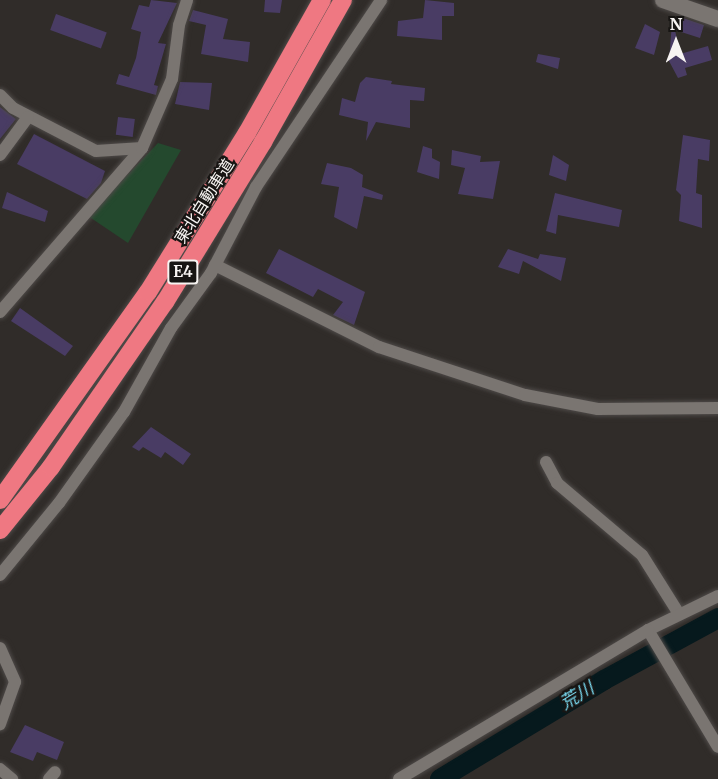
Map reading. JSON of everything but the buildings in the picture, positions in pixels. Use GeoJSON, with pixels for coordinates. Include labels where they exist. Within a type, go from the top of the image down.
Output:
{"type":"FeatureCollection","features":[{"type":"Feature","properties":{"kind":"highway","name":"東北自動車道"},"geometry":{"type":"LineString","coordinates":[[0,500],[148,292],[247,133],[322,0]]}},
{"type":"Feature","properties":{"kind":"highway","name":"東北自動車道"},"geometry":{"type":"LineString","coordinates":[[0,530],[71,440],[165,302],[263,142],[343,0]]}},
{"type":"Feature","properties":{"kind":"main road"},"geometry":{"type":"LineString","coordinates":[[663,0],[718,19]]}},
{"type":"Feature","properties":{"kind":"street"},"geometry":{"type":"LineString","coordinates":[[0,312],[142,148],[172,79],[179,25],[187,0]]}},
{"type":"Feature","properties":{"kind":"street"},"geometry":{"type":"LineString","coordinates":[[0,575],[59,503],[124,412],[171,328],[215,266],[256,187],[381,0]]}},
{"type":"Feature","properties":{"kind":"street"},"geometry":{"type":"LineString","coordinates":[[0,94],[28,117],[96,151],[142,148]]}},
{"type":"Feature","properties":{"kind":"street"},"geometry":{"type":"LineString","coordinates":[[0,154],[28,117]]}},
{"type":"Feature","properties":{"kind":"street"},"geometry":{"type":"LineString","coordinates":[[215,266],[379,347],[525,395],[598,410],[718,408]]}},
{"type":"Feature","properties":{"kind":"street"},"geometry":{"type":"LineString","coordinates":[[546,462],[556,483],[642,555],[679,614]]}},
{"type":"Feature","properties":{"kind":"street"},"geometry":{"type":"LineString","coordinates":[[399,779],[679,614],[718,596]]}},
{"type":"Feature","properties":{"kind":"street"},"geometry":{"type":"LineString","coordinates":[[650,633],[718,747]]}},
{"type":"Feature","properties":{"kind":"street"},"geometry":{"type":"LineString","coordinates":[[0,648],[15,682],[0,724]]}},
{"type":"Feature","properties":{"kind":"street"},"geometry":{"type":"LineString","coordinates":[[0,769],[12,779]]}},
{"type":"Feature","properties":{"kind":"green space"},"geometry":{"type":"Polygon","coordinates":[[[158,143],[181,150],[128,243],[88,216],[158,143]]]}},
{"type":"Feature","properties":{"kind":"waterway","name":"荒川"},"geometry":{"type":"LineString","coordinates":[[440,779],[604,680],[718,618]]}}]}
